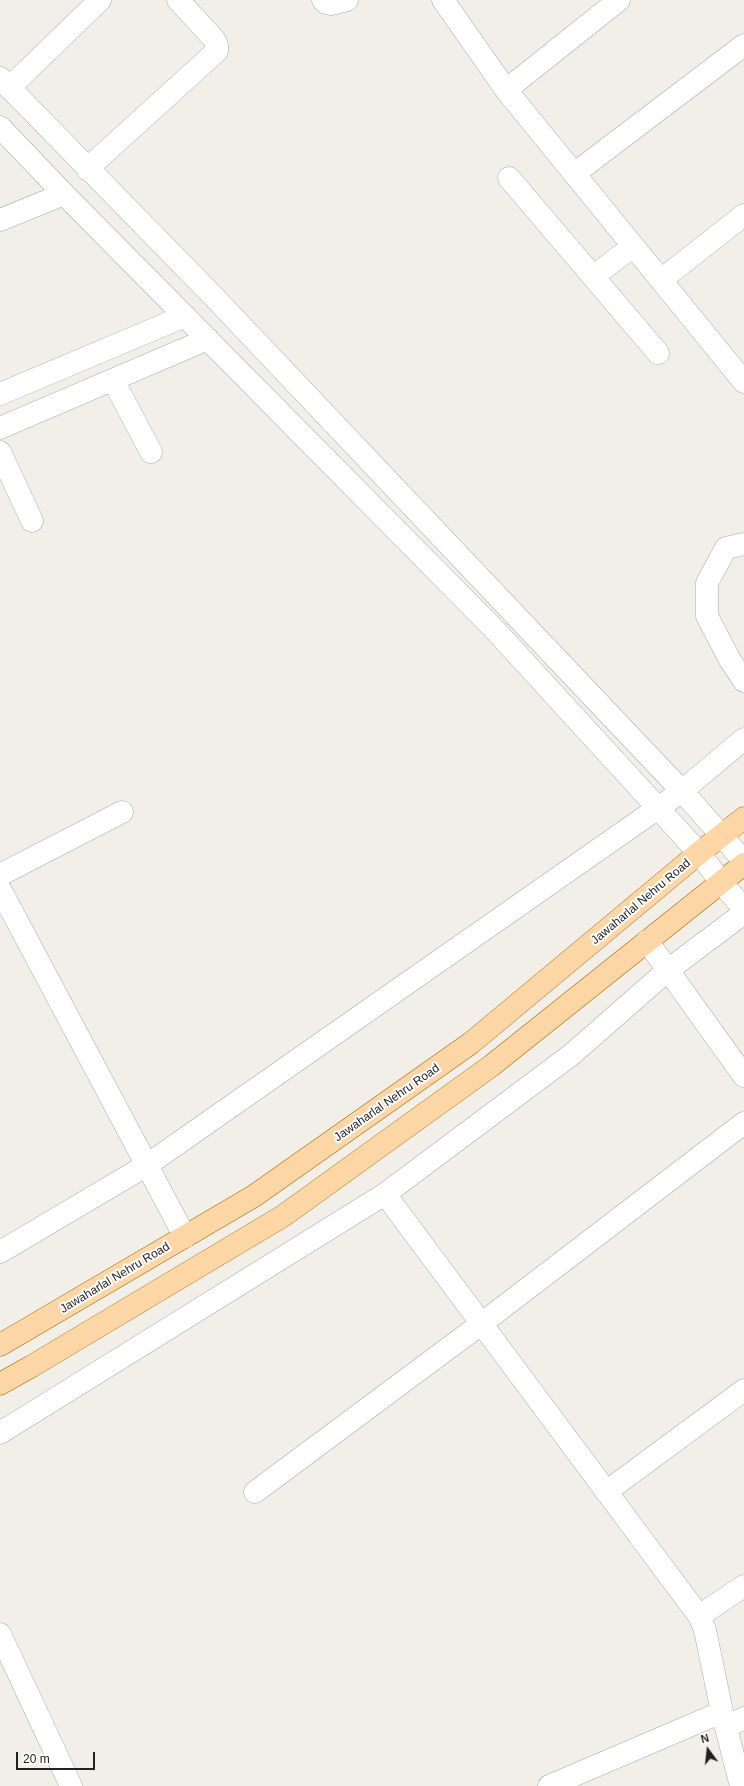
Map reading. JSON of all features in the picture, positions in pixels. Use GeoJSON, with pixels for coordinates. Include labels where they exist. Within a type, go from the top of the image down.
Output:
{"type":"FeatureCollection","features":[{"type":"Feature","properties":{"kind":"main road","name":"Jawaharlal Nehru Road"},"geometry":{"type":"LineString","coordinates":[[0,1345],[254,1196],[470,1044],[699,853],[744,818]]}},
{"type":"Feature","properties":{"kind":"main road"},"geometry":{"type":"LineString","coordinates":[[0,1384],[283,1216],[491,1066],[744,862]]}},
{"type":"Feature","properties":{"kind":"street"},"geometry":{"type":"LineString","coordinates":[[100,0],[5,83],[87,169],[215,298],[682,791],[744,862]]}},
{"type":"Feature","properties":{"kind":"street"},"geometry":{"type":"LineString","coordinates":[[87,169],[217,51],[217,45],[214,39],[178,0]]}},
{"type":"Feature","properties":{"kind":"street"},"geometry":{"type":"LineString","coordinates":[[323,0],[326,3],[331,4],[347,0]]}},
{"type":"Feature","properties":{"kind":"street"},"geometry":{"type":"LineString","coordinates":[[443,0],[506,90],[744,382]]}},
{"type":"Feature","properties":{"kind":"street"},"geometry":{"type":"LineString","coordinates":[[506,90],[619,0]]}},
{"type":"Feature","properties":{"kind":"street"},"geometry":{"type":"LineString","coordinates":[[574,174],[744,45]]}},
{"type":"Feature","properties":{"kind":"street"},"geometry":{"type":"LineString","coordinates":[[1,128],[64,194],[495,630],[699,853],[744,909]]}},
{"type":"Feature","properties":{"kind":"street"},"geometry":{"type":"LineString","coordinates":[[509,178],[658,353]]}},
{"type":"Feature","properties":{"kind":"street"},"geometry":{"type":"LineString","coordinates":[[0,220],[64,194]]}},
{"type":"Feature","properties":{"kind":"street"},"geometry":{"type":"LineString","coordinates":[[661,280],[744,216]]}},
{"type":"Feature","properties":{"kind":"street"},"geometry":{"type":"LineString","coordinates":[[593,277],[633,246]]}},
{"type":"Feature","properties":{"kind":"street"},"geometry":{"type":"LineString","coordinates":[[0,394],[185,316]]}},
{"type":"Feature","properties":{"kind":"street"},"geometry":{"type":"LineString","coordinates":[[0,428],[208,339]]}},
{"type":"Feature","properties":{"kind":"street"},"geometry":{"type":"LineString","coordinates":[[113,380],[150,452]]}},
{"type":"Feature","properties":{"kind":"street"},"geometry":{"type":"LineString","coordinates":[[0,452],[32,520]]}},
{"type":"Feature","properties":{"kind":"street"},"geometry":{"type":"LineString","coordinates":[[744,544],[726,548],[708,582],[707,616],[730,660],[744,682]]}},
{"type":"Feature","properties":{"kind":"street"},"geometry":{"type":"LineString","coordinates":[[0,1252],[147,1165],[682,791],[744,739]]}},
{"type":"Feature","properties":{"kind":"street"},"geometry":{"type":"LineString","coordinates":[[122,812],[0,885],[184,1237]]}},
{"type":"Feature","properties":{"kind":"street"},"geometry":{"type":"LineString","coordinates":[[0,1433],[385,1194],[571,1055],[668,970],[744,913]]}},
{"type":"Feature","properties":{"kind":"street"},"geometry":{"type":"LineString","coordinates":[[647,941],[744,1076]]}},
{"type":"Feature","properties":{"kind":"street"},"geometry":{"type":"LineString","coordinates":[[255,1492],[481,1324],[744,1123]]}},
{"type":"Feature","properties":{"kind":"street"},"geometry":{"type":"LineString","coordinates":[[385,1194],[699,1616],[705,1630],[731,1719],[741,1786]]}},
{"type":"Feature","properties":{"kind":"street"},"geometry":{"type":"LineString","coordinates":[[606,1492],[744,1390]]}},
{"type":"Feature","properties":{"kind":"street"},"geometry":{"type":"LineString","coordinates":[[699,1616],[744,1586]]}},
{"type":"Feature","properties":{"kind":"street"},"geometry":{"type":"LineString","coordinates":[[0,1634],[71,1786]]}},
{"type":"Feature","properties":{"kind":"street"},"geometry":{"type":"LineString","coordinates":[[549,1786],[731,1719]]}}]}
